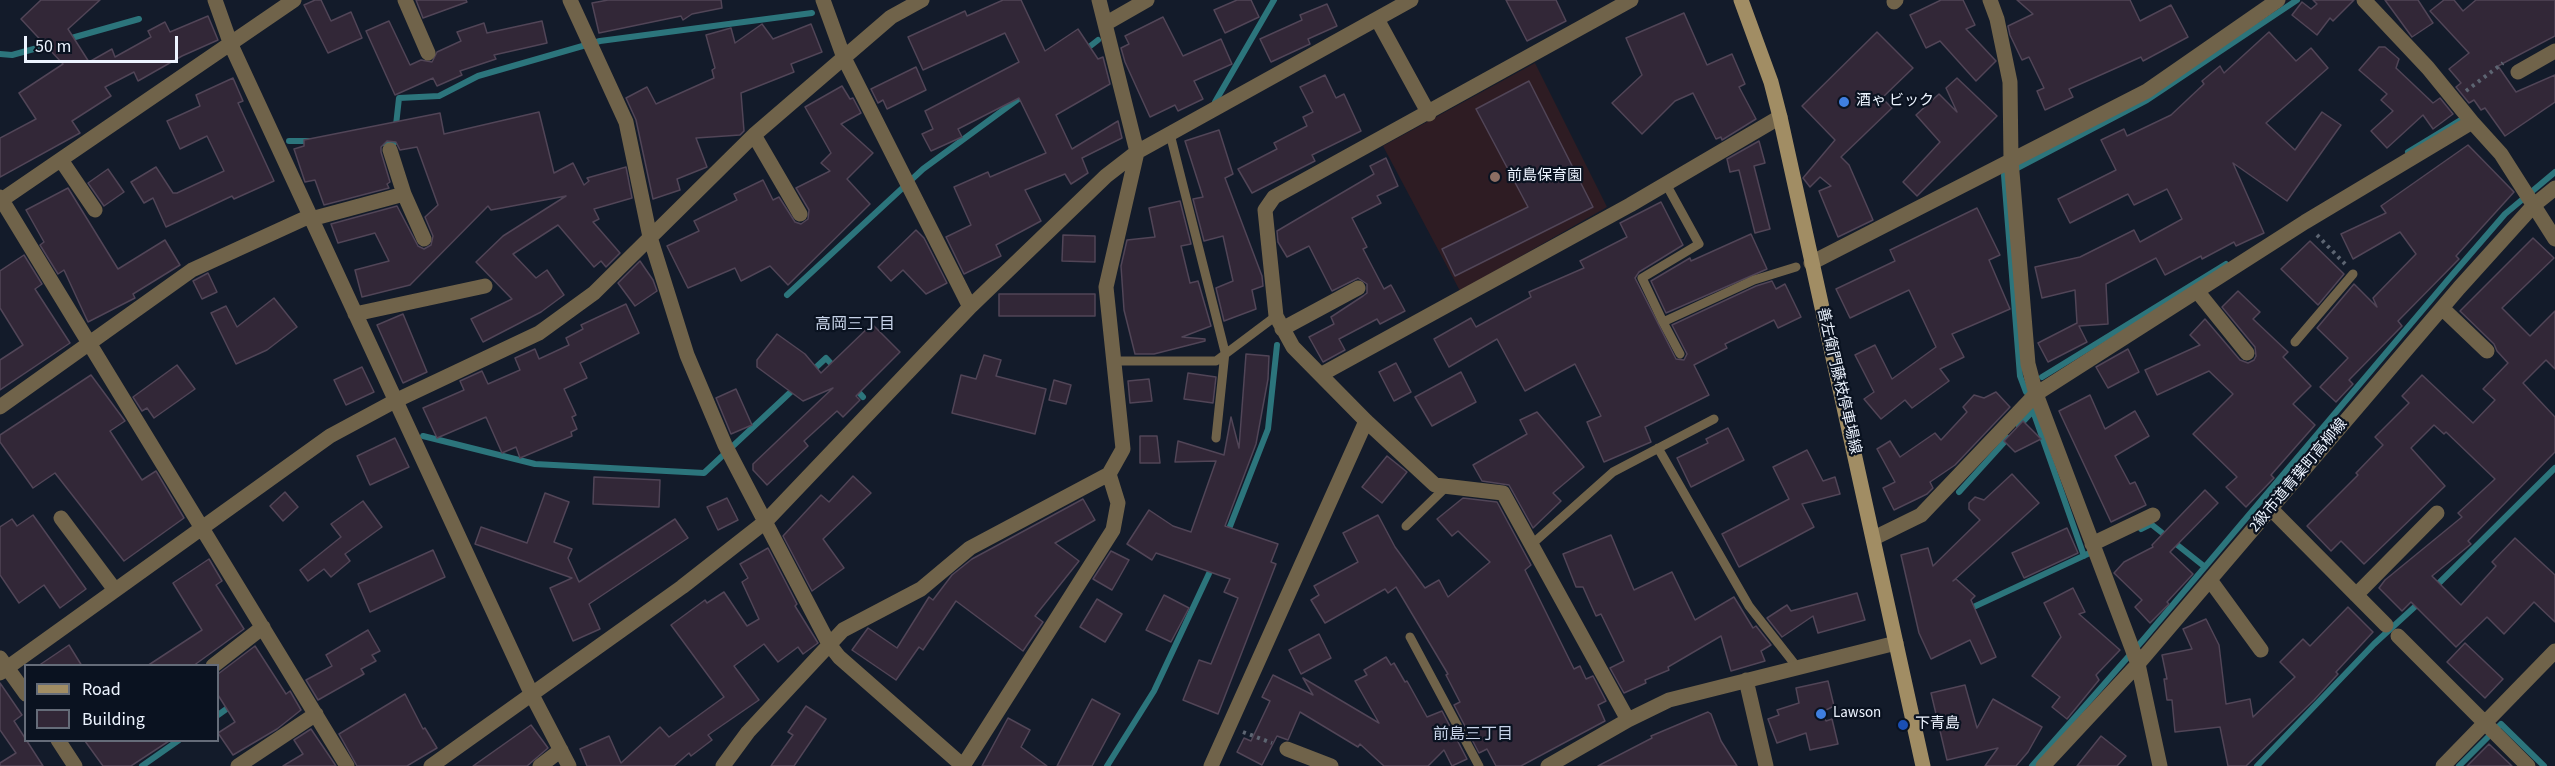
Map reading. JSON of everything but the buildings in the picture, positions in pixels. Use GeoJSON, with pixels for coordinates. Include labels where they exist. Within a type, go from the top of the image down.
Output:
{"type":"FeatureCollection","features":[{"type":"Feature","properties":{"kind":"main road","name":"善左衛門藤枝停車場線"},"geometry":{"type":"LineString","coordinates":[[1741,0],[1771,82],[1780,117],[1923,766]]}},
{"type":"Feature","properties":{"kind":"street"},"geometry":{"type":"LineString","coordinates":[[215,0],[231,45],[395,401],[532,695],[569,766]]}},
{"type":"Feature","properties":{"kind":"street"},"geometry":{"type":"LineString","coordinates":[[294,0],[231,45],[1,199],[347,766]]}},
{"type":"Feature","properties":{"kind":"street"},"geometry":{"type":"LineString","coordinates":[[405,0],[428,53]]}},
{"type":"Feature","properties":{"kind":"street"},"geometry":{"type":"LineString","coordinates":[[570,0],[626,122],[650,237],[687,355],[725,445],[829,644],[839,657],[963,766],[1113,530],[1118,503],[1109,474]]}},
{"type":"Feature","properties":{"kind":"street"},"geometry":{"type":"LineString","coordinates":[[823,0],[844,58],[970,308]]}},
{"type":"Feature","properties":{"kind":"street"},"geometry":{"type":"LineString","coordinates":[[24,692],[2,666],[115,590],[330,436],[395,401],[539,333],[594,293],[754,135],[891,17],[922,0]]}},
{"type":"Feature","properties":{"kind":"street"},"geometry":{"type":"LineString","coordinates":[[723,766],[748,732],[843,630],[921,589],[970,548],[1109,474],[1123,449],[1106,287],[1137,152],[1099,0]]}},
{"type":"Feature","properties":{"kind":"street"},"geometry":{"type":"LineString","coordinates":[[1105,24],[1147,0]]}},
{"type":"Feature","properties":{"kind":"street"},"geometry":{"type":"LineString","coordinates":[[431,766],[682,587],[765,522],[970,308],[1106,176],[1137,152],[1411,0]]}},
{"type":"Feature","properties":{"kind":"street"},"geometry":{"type":"LineString","coordinates":[[1628,720],[1503,494],[1436,485],[1366,421],[1293,347],[1279,323],[1265,210],[1274,197],[1429,114],[1631,0]]}},
{"type":"Feature","properties":{"kind":"street"},"geometry":{"type":"LineString","coordinates":[[1990,0],[1997,19],[2010,82],[2012,180],[2028,364],[2036,394],[2138,664],[2160,766]]}},
{"type":"Feature","properties":{"kind":"street"},"geometry":{"type":"LineString","coordinates":[[1811,263],[2146,91],[2278,0]]}},
{"type":"Feature","properties":{"kind":"street"},"geometry":{"type":"LineString","coordinates":[[2364,0],[2501,153],[2555,239]]}},
{"type":"Feature","properties":{"kind":"street"},"geometry":{"type":"LineString","coordinates":[[1377,19],[1429,114]]}},
{"type":"Feature","properties":{"kind":"street"},"geometry":{"type":"LineString","coordinates":[[2518,72],[2555,51]]}},
{"type":"Feature","properties":{"kind":"street"},"geometry":{"type":"LineString","coordinates":[[1322,374],[1666,184],[1780,117]]}},
{"type":"Feature","properties":{"kind":"street"},"geometry":{"type":"LineString","coordinates":[[1874,538],[1921,515],[2036,394],[2305,222],[2472,122]]}},
{"type":"Feature","properties":{"kind":"street"},"geometry":{"type":"LineString","coordinates":[[754,135],[800,214]]}},
{"type":"Feature","properties":{"kind":"street"},"geometry":{"type":"LineString","coordinates":[[390,150],[404,194],[424,239]]}},
{"type":"Feature","properties":{"kind":"street"},"geometry":{"type":"LineString","coordinates":[[61,160],[95,210]]}},
{"type":"Feature","properties":{"kind":"street","name":"2級市道青葉町高柳線"},"geometry":{"type":"LineString","coordinates":[[2043,766],[2138,664],[2442,308],[2534,205],[2555,189]]}},
{"type":"Feature","properties":{"kind":"street"},"geometry":{"type":"LineString","coordinates":[[0,406],[192,270],[311,217],[404,194]]}},
{"type":"Feature","properties":{"kind":"street"},"geometry":{"type":"LineString","coordinates":[[355,314],[485,286]]}},
{"type":"Feature","properties":{"kind":"street"},"geometry":{"type":"LineString","coordinates":[[1279,323],[1358,288]]}},
{"type":"Feature","properties":{"kind":"street"},"geometry":{"type":"LineString","coordinates":[[2197,291],[2247,353]]}},
{"type":"Feature","properties":{"kind":"street"},"geometry":{"type":"LineString","coordinates":[[2442,308],[2487,351]]}},
{"type":"Feature","properties":{"kind":"street"},"geometry":{"type":"LineString","coordinates":[[1211,766],[1366,421]]}},
{"type":"Feature","properties":{"kind":"street"},"geometry":{"type":"LineString","coordinates":[[2271,509],[2386,624]]}},
{"type":"Feature","properties":{"kind":"street"},"geometry":{"type":"LineString","coordinates":[[2356,595],[2437,513]]}},
{"type":"Feature","properties":{"kind":"street"},"geometry":{"type":"LineString","coordinates":[[2092,544],[2153,515]]}},
{"type":"Feature","properties":{"kind":"street"},"geometry":{"type":"LineString","coordinates":[[61,518],[115,590]]}},
{"type":"Feature","properties":{"kind":"street"},"geometry":{"type":"LineString","coordinates":[[2210,580],[2261,650]]}},
{"type":"Feature","properties":{"kind":"street"},"geometry":{"type":"LineString","coordinates":[[216,664],[263,627]]}},
{"type":"Feature","properties":{"kind":"street"},"geometry":{"type":"LineString","coordinates":[[2398,636],[2528,766]]}},
{"type":"Feature","properties":{"kind":"street"},"geometry":{"type":"LineString","coordinates":[[1548,766],[1628,720],[1669,700],[1896,643]]}},
{"type":"Feature","properties":{"kind":"street"},"geometry":{"type":"LineString","coordinates":[[2443,766],[2555,651]]}},
{"type":"Feature","properties":{"kind":"street"},"geometry":{"type":"LineString","coordinates":[[1746,680],[1766,766]]}},
{"type":"Feature","properties":{"kind":"street"},"geometry":{"type":"LineString","coordinates":[[238,766],[316,714]]}},
{"type":"Feature","properties":{"kind":"street"},"geometry":{"type":"LineString","coordinates":[[59,742],[75,766]]}},
{"type":"Feature","properties":{"kind":"street"},"geometry":{"type":"LineString","coordinates":[[1287,749],[1331,766]]}},
{"type":"Feature","properties":{"kind":"street"},"geometry":{"type":"LineString","coordinates":[[540,766],[561,750]]}},
{"type":"Feature","properties":{"kind":"lane"},"geometry":{"type":"LineString","coordinates":[[1170,134],[1225,352],[1216,438]]}},
{"type":"Feature","properties":{"kind":"lane"},"geometry":{"type":"LineString","coordinates":[[1666,184],[1699,244],[1641,278],[1680,354]]}},
{"type":"Feature","properties":{"kind":"lane"},"geometry":{"type":"LineString","coordinates":[[1663,322],[1754,280],[1796,267]]}},
{"type":"Feature","properties":{"kind":"lane"},"geometry":{"type":"LineString","coordinates":[[2295,342],[2353,274]]}},
{"type":"Feature","properties":{"kind":"lane"},"geometry":{"type":"LineString","coordinates":[[1114,361],[1216,361],[1225,352],[1279,323]]}},
{"type":"Feature","properties":{"kind":"lane"},"geometry":{"type":"LineString","coordinates":[[1531,545],[1613,472],[1714,419]]}},
{"type":"Feature","properties":{"kind":"lane"},"geometry":{"type":"LineString","coordinates":[[1658,448],[1749,606],[1797,667]]}},
{"type":"Feature","properties":{"kind":"lane"},"geometry":{"type":"LineString","coordinates":[[1406,526],[1447,486]]}},
{"type":"Feature","properties":{"kind":"lane"},"geometry":{"type":"LineString","coordinates":[[1410,637],[1479,766]]}},
{"type":"Feature","properties":{"kind":"path"},"geometry":{"type":"LineString","coordinates":[[2454,99],[2509,59],[2518,72]]}},
{"type":"Feature","properties":{"kind":"path"},"geometry":{"type":"LineString","coordinates":[[2305,222],[2353,274]]}},
{"type":"Feature","properties":{"kind":"path"},"geometry":{"type":"LineString","coordinates":[[1230,727],[1287,749]]}},
{"type":"Feature","properties":{"kind":"shaded area","name":"前島保育園"},"geometry":{"type":"Polygon","coordinates":[[[1535,63],[1607,207],[1460,291],[1383,146],[1535,63]]]}},
{"type":"Feature","properties":{"kind":"waterway"},"geometry":{"type":"LineString","coordinates":[[1215,102],[1274,0]]}},
{"type":"Feature","properties":{"kind":"waterway"},"geometry":{"type":"LineString","coordinates":[[2026,392],[2020,376],[2004,175],[2147,100],[2297,0]]}},
{"type":"Feature","properties":{"kind":"waterway"},"geometry":{"type":"LineString","coordinates":[[379,143],[394,143],[399,98],[439,96],[478,76],[600,41],[812,13]]}},
{"type":"Feature","properties":{"kind":"waterway"},"geometry":{"type":"LineString","coordinates":[[68,39],[139,19]]}},
{"type":"Feature","properties":{"kind":"waterway"},"geometry":{"type":"LineString","coordinates":[[1084,51],[1098,40]]}},
{"type":"Feature","properties":{"kind":"waterway"},"geometry":{"type":"LineString","coordinates":[[0,54],[12,55],[52,44]]}},
{"type":"Feature","properties":{"kind":"waterway"},"geometry":{"type":"LineString","coordinates":[[787,295],[923,169],[1025,94]]}},
{"type":"Feature","properties":{"kind":"waterway"},"geometry":{"type":"LineString","coordinates":[[2408,152],[2459,121]]}},
{"type":"Feature","properties":{"kind":"waterway"},"geometry":{"type":"LineString","coordinates":[[289,141],[312,141]]}},
{"type":"Feature","properties":{"kind":"waterway"},"geometry":{"type":"LineString","coordinates":[[2032,766],[2143,640],[2505,214],[2555,172]]}},
{"type":"Feature","properties":{"kind":"waterway"},"geometry":{"type":"LineString","coordinates":[[2042,377],[2226,264]]}},
{"type":"Feature","properties":{"kind":"waterway"},"geometry":{"type":"LineString","coordinates":[[1227,534],[1268,429],[1277,345]]}},
{"type":"Feature","properties":{"kind":"waterway"},"geometry":{"type":"LineString","coordinates":[[811,372],[826,358],[836,369]]}},
{"type":"Feature","properties":{"kind":"waterway"},"geometry":{"type":"LineString","coordinates":[[854,387],[863,397]]}},
{"type":"Feature","properties":{"kind":"waterway"},"geometry":{"type":"LineString","coordinates":[[423,436],[535,464],[704,473],[795,388]]}},
{"type":"Feature","properties":{"kind":"waterway"},"geometry":{"type":"LineString","coordinates":[[2019,426],[2033,411],[2084,556]]}},
{"type":"Feature","properties":{"kind":"waterway"},"geometry":{"type":"LineString","coordinates":[[1959,492],[2008,438]]}},
{"type":"Feature","properties":{"kind":"waterway"},"geometry":{"type":"LineString","coordinates":[[2434,588],[2555,468]]}},
{"type":"Feature","properties":{"kind":"waterway"},"geometry":{"type":"LineString","coordinates":[[2141,529],[2151,524],[2205,567]]}},
{"type":"Feature","properties":{"kind":"waterway"},"geometry":{"type":"LineString","coordinates":[[1967,610],[2094,551]]}},
{"type":"Feature","properties":{"kind":"waterway"},"geometry":{"type":"LineString","coordinates":[[1107,766],[1154,691],[1213,565]]}},
{"type":"Feature","properties":{"kind":"waterway"},"geometry":{"type":"LineString","coordinates":[[2257,766],[2374,644],[2420,602]]}},
{"type":"Feature","properties":{"kind":"waterway"},"geometry":{"type":"LineString","coordinates":[[219,714],[232,705]]}},
{"type":"Feature","properties":{"kind":"waterway"},"geometry":{"type":"LineString","coordinates":[[2459,766],[2501,724],[2544,766]]}},
{"type":"Feature","properties":{"kind":"waterway"},"geometry":{"type":"LineString","coordinates":[[142,766],[176,742]]}},
{"type":"Feature","properties":{"kind":"place","name":"酒ゃ ビック"},"geometry":{"type":"Point","coordinates":[1844,102]}},
{"type":"Feature","properties":{"kind":"place","name":"前島保育園"},"geometry":{"type":"Point","coordinates":[1495,177]}},
{"type":"Feature","properties":{"kind":"place","name":"Lawson"},"geometry":{"type":"Point","coordinates":[1821,714]}},
{"type":"Feature","properties":{"kind":"place","name":"下青島"},"geometry":{"type":"Point","coordinates":[1903,725]}},
{"type":"Feature","properties":{"kind":"district","name":"高岡三丁目"},"geometry":{"type":"Point","coordinates":[855,325]}},
{"type":"Feature","properties":{"kind":"district","name":"前島三丁目"},"geometry":{"type":"Point","coordinates":[1473,735]}}]}
